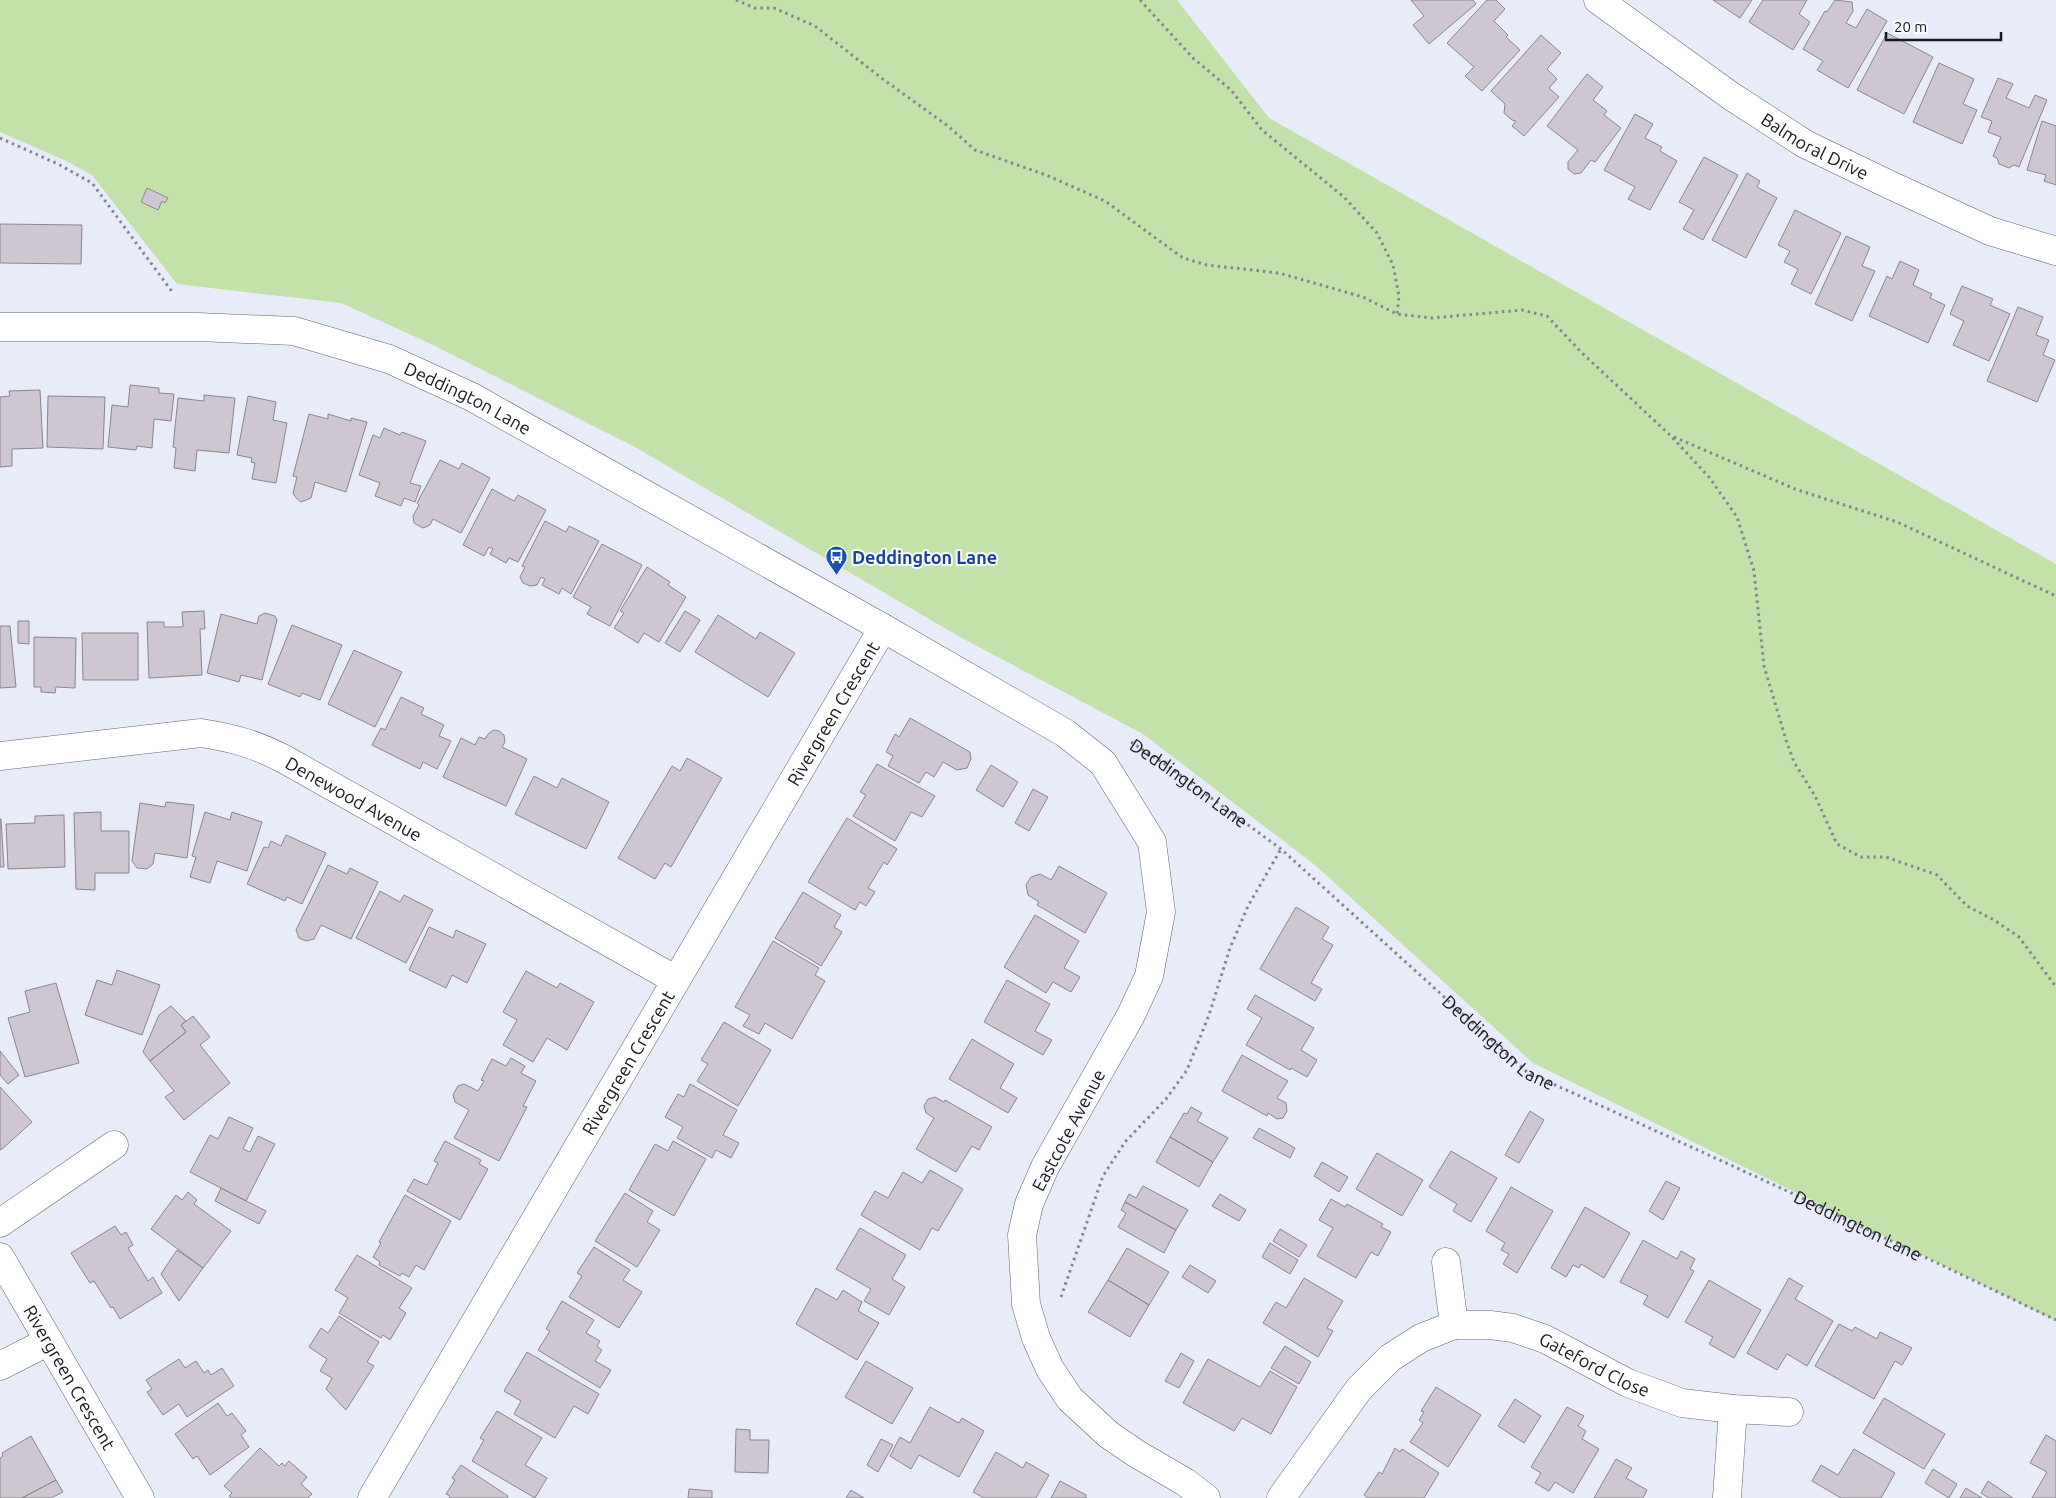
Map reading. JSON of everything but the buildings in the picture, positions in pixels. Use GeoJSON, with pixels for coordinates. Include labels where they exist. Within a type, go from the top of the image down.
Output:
{"type":"FeatureCollection","features":[{"type":"Feature","properties":{"kind":"street","name":"Balmoral Drive"},"geometry":{"type":"LineString","coordinates":[[1598,0],[1731,96],[1805,144],[1990,231],[2056,251]]}},
{"type":"Feature","properties":{"kind":"street","name":"Deddington Lane"},"geometry":{"type":"LineString","coordinates":[[0,326],[198,327],[294,331],[388,359],[472,397],[883,628],[1065,733],[1103,762],[1152,842]]}},
{"type":"Feature","properties":{"kind":"street","name":"Rivergreen Crescent"},"geometry":{"type":"LineString","coordinates":[[372,1498],[883,628]]}},
{"type":"Feature","properties":{"kind":"street","name":"Denewood Avenue"},"geometry":{"type":"LineString","coordinates":[[0,756],[201,733],[228,737],[256,745],[284,758],[676,980]]}},
{"type":"Feature","properties":{"kind":"street","name":"Eastcote Avenue"},"geometry":{"type":"LineString","coordinates":[[1152,842],[1161,912],[1150,976],[1131,1014],[1045,1167],[1029,1204],[1022,1236],[1026,1304],[1036,1338],[1050,1369],[1070,1399],[1109,1435],[1136,1454],[1185,1482],[1206,1498]]}},
{"type":"Feature","properties":{"kind":"street"},"geometry":{"type":"LineString","coordinates":[[0,1223],[114,1145]]}},
{"type":"Feature","properties":{"kind":"street","name":"Rivergreen Crescent"},"geometry":{"type":"LineString","coordinates":[[0,1257],[140,1498]]}},
{"type":"Feature","properties":{"kind":"street"},"geometry":{"type":"LineString","coordinates":[[1446,1262],[1454,1325]]}},
{"type":"Feature","properties":{"kind":"street","name":"Gateford Close"},"geometry":{"type":"LineString","coordinates":[[1281,1498],[1333,1424],[1365,1383],[1390,1358],[1421,1338],[1454,1325],[1490,1325],[1513,1328],[1545,1339],[1628,1383],[1682,1404],[1789,1412]]}},
{"type":"Feature","properties":{"kind":"street"},"geometry":{"type":"LineString","coordinates":[[0,1366],[49,1341]]}},
{"type":"Feature","properties":{"kind":"street"},"geometry":{"type":"LineString","coordinates":[[1727,1497],[1732,1409]]}},
{"type":"Feature","properties":{"kind":"path"},"geometry":{"type":"LineString","coordinates":[[736,0],[755,8],[774,8],[815,26],[880,78],[948,126],[975,150],[1046,175],[1105,200],[1153,238],[1183,258],[1207,265],[1279,274],[1363,297],[1397,314],[1432,318],[1522,310],[1547,316],[1581,352],[1671,436],[1709,477],[1737,517],[1754,571],[1764,666],[1786,740],[1794,762],[1815,796],[1837,844],[1861,857],[1886,858],[1937,874],[1967,906],[1994,920],[2019,937],[2056,986]]}},
{"type":"Feature","properties":{"kind":"path"},"geometry":{"type":"LineString","coordinates":[[1140,0],[1193,58],[1230,90],[1262,130],[1344,198],[1377,232],[1393,265],[1399,296],[1397,314]]}},
{"type":"Feature","properties":{"kind":"path"},"geometry":{"type":"LineString","coordinates":[[0,138],[58,164],[92,183],[198,327]]}},
{"type":"Feature","properties":{"kind":"path"},"geometry":{"type":"LineString","coordinates":[[1671,436],[1795,489],[1897,522],[2056,596]]}},
{"type":"Feature","properties":{"kind":"path","name":"Deddington Lane"},"geometry":{"type":"LineString","coordinates":[[1126,739],[1166,764],[1281,849],[1527,1072],[1783,1189],[2056,1320]]}},
{"type":"Feature","properties":{"kind":"path"},"geometry":{"type":"LineString","coordinates":[[1061,1298],[1103,1176],[1125,1142],[1166,1099],[1187,1070],[1209,1015],[1230,948],[1248,906],[1281,849]]}},
{"type":"Feature","properties":{"kind":"green space"},"geometry":{"type":"Polygon","coordinates":[[[0,0],[1177,0],[1269,118],[2056,564],[2056,1321],[1533,1063],[1315,865],[1143,734],[960,637],[633,446],[431,344],[341,303],[177,284],[92,175],[64,160],[0,132],[0,0]]]}},
{"type":"Feature","properties":{"kind":"place","name":"Deddington Lane"},"geometry":{"type":"Point","coordinates":[836,576]}}]}
